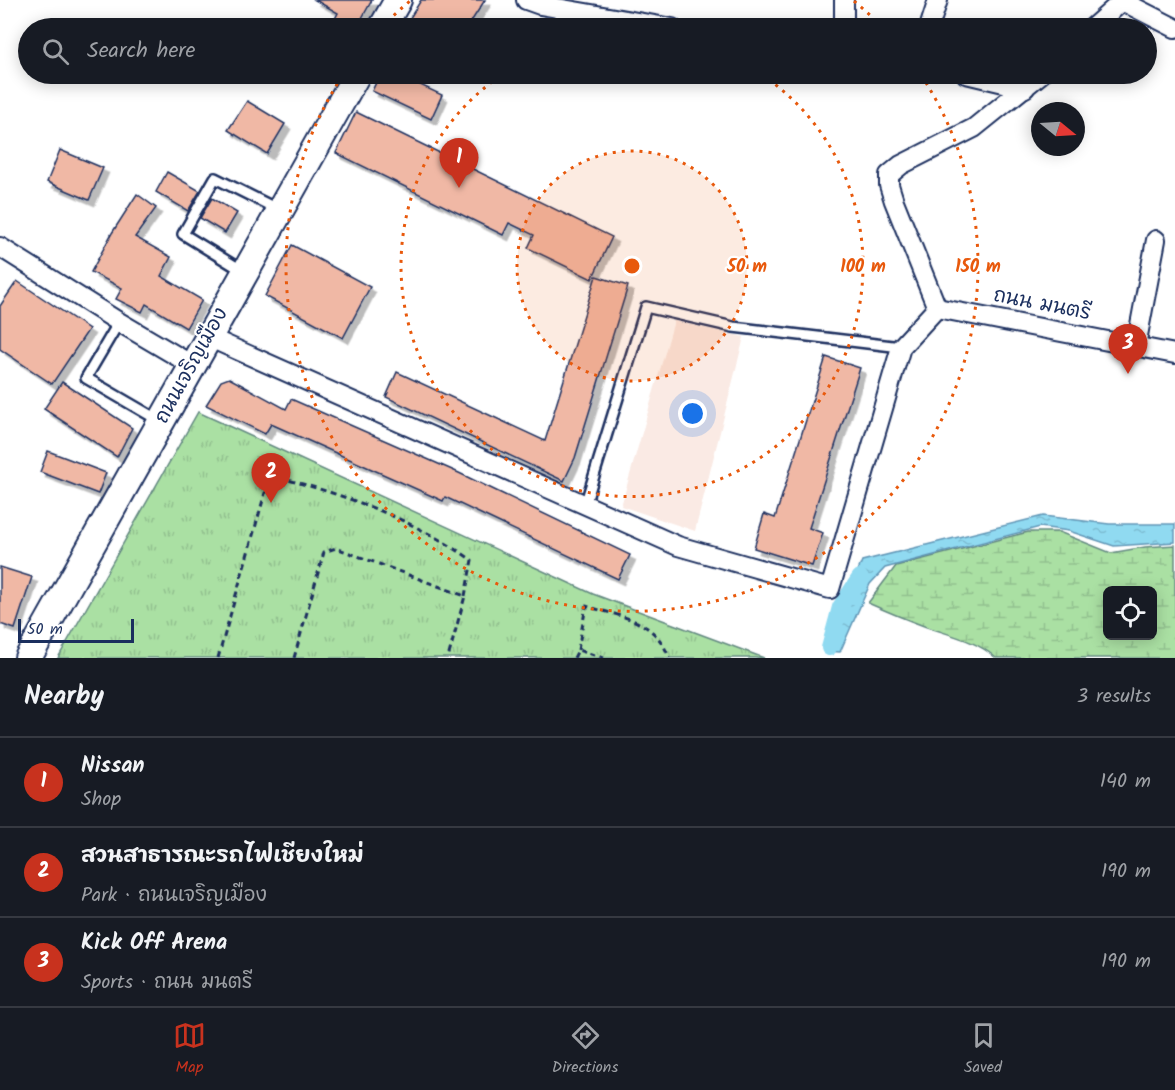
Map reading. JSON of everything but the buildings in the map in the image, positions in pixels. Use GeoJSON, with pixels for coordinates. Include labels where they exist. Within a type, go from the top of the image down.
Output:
{"type":"FeatureCollection","features":[{"type":"Feature","properties":{"kind":"main road"},"geometry":{"type":"LineString","coordinates":[[388,18],[398,0]]}},
{"type":"Feature","properties":{"kind":"main road","name":"ถนนเจริญเมือง"},"geometry":{"type":"LineString","coordinates":[[27,658],[351,84]]}},
{"type":"Feature","properties":{"kind":"street"},"geometry":{"type":"LineString","coordinates":[[526,0],[540,5],[615,18]]}},
{"type":"Feature","properties":{"kind":"street"},"geometry":{"type":"LineString","coordinates":[[844,0],[844,18]]}},
{"type":"Feature","properties":{"kind":"street"},"geometry":{"type":"LineString","coordinates":[[932,18],[938,0]]}},
{"type":"Feature","properties":{"kind":"street"},"geometry":{"type":"LineString","coordinates":[[1103,18],[1118,5],[1120,0],[1155,18]]}},
{"type":"Feature","properties":{"kind":"street"},"geometry":{"type":"LineString","coordinates":[[1157,19],[1175,28]]}},
{"type":"Feature","properties":{"kind":"street"},"geometry":{"type":"LineString","coordinates":[[1008,84],[1025,88]]}},
{"type":"Feature","properties":{"kind":"street"},"geometry":{"type":"LineString","coordinates":[[208,337],[678,546],[830,589],[901,347],[937,308],[894,201],[889,185],[889,175],[901,165],[974,128],[1030,84]]}},
{"type":"Feature","properties":{"kind":"street"},"geometry":{"type":"LineString","coordinates":[[1136,346],[1156,240]]}},
{"type":"Feature","properties":{"kind":"street"},"geometry":{"type":"LineString","coordinates":[[0,247],[118,322],[192,365]]}},
{"type":"Feature","properties":{"kind":"street","name":"ถนน มนตรี"},"geometry":{"type":"LineString","coordinates":[[937,308],[1175,354]]}},
{"type":"Feature","properties":{"kind":"lane"},"geometry":{"type":"LineString","coordinates":[[244,273],[183,234],[215,178],[280,210]]}},
{"type":"Feature","properties":{"kind":"lane"},"geometry":{"type":"LineString","coordinates":[[585,504],[646,307],[733,327],[901,347]]}},
{"type":"Feature","properties":{"kind":"lane"},"geometry":{"type":"LineString","coordinates":[[118,322],[86,378],[161,421]]}},
{"type":"Feature","properties":{"kind":"path"},"geometry":{"type":"LineString","coordinates":[[218,658],[265,493],[288,480],[368,505],[450,544],[472,560],[448,658]]}},
{"type":"Feature","properties":{"kind":"path"},"geometry":{"type":"LineString","coordinates":[[294,658],[324,552],[336,548],[465,596]]}},
{"type":"Feature","properties":{"kind":"path"},"geometry":{"type":"LineString","coordinates":[[574,658],[578,650],[586,606],[647,626],[664,643],[669,658]]}},
{"type":"Feature","properties":{"kind":"path"},"geometry":{"type":"LineString","coordinates":[[578,650],[604,658]]}},
{"type":"Feature","properties":{"kind":"shaded area"},"geometry":{"type":"Polygon","coordinates":[[[674,321],[744,337],[695,531],[621,506],[674,321]]]}},
{"type":"Feature","properties":{"kind":"green space"},"geometry":{"type":"Polygon","coordinates":[[[198,412],[593,594],[764,658],[58,658],[198,412]]]}},
{"type":"Feature","properties":{"kind":"green space"},"geometry":{"type":"Polygon","coordinates":[[[1028,532],[1059,532],[1111,553],[1175,545],[1175,658],[996,658],[971,642],[868,603],[896,566],[1028,532]]]}},
{"type":"Feature","properties":{"kind":"water"},"geometry":{"type":"Polygon","coordinates":[[[1043,516],[1109,524],[1175,524],[1175,542],[1114,546],[1069,531],[1040,527],[885,568],[870,584],[840,652],[825,651],[862,561],[1043,516]]]}},
{"type":"Feature","properties":{"kind":"waterway"},"geometry":{"type":"LineString","coordinates":[[829,648],[840,607],[860,577]]}},
{"type":"Feature","properties":{"kind":"place","name":"Nissan"},"geometry":{"type":"Point","coordinates":[459,188]}},
{"type":"Feature","properties":{"kind":"place","name":"Kick Off Arena"},"geometry":{"type":"Point","coordinates":[1128,374]}},
{"type":"Feature","properties":{"kind":"place","name":"สวนสาธารณะรถไฟเชียงใหม่"},"geometry":{"type":"Point","coordinates":[271,503]}}]}
